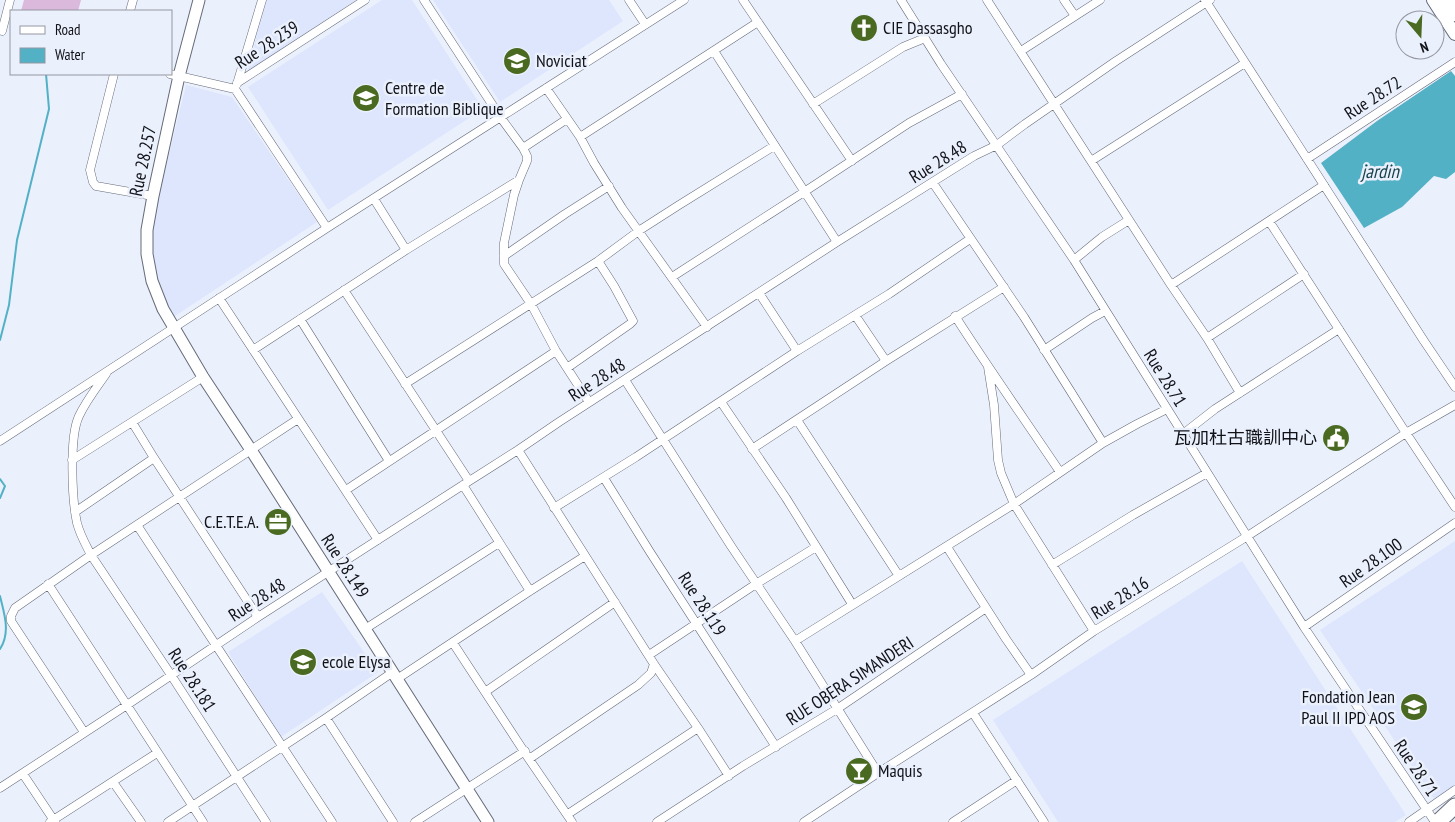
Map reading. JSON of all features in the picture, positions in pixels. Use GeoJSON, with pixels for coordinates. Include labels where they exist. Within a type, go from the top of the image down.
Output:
{"type":"FeatureCollection","features":[{"type":"Feature","properties":{"kind":"highway"},"geometry":{"type":"LineString","coordinates":[[1438,822],[1455,806]]}},
{"type":"Feature","properties":{"kind":"highway"},"geometry":{"type":"LineString","coordinates":[[1438,822],[1455,811]]}},
{"type":"Feature","properties":{"kind":"main road"},"geometry":{"type":"LineString","coordinates":[[1433,0],[1455,34]]}},
{"type":"Feature","properties":{"kind":"main road"},"geometry":{"type":"LineString","coordinates":[[1445,0],[1455,15]]}},
{"type":"Feature","properties":{"kind":"street"},"geometry":{"type":"LineString","coordinates":[[1,31],[10,0]]}},
{"type":"Feature","properties":{"kind":"street","name":"Rue 28.257"},"geometry":{"type":"LineString","coordinates":[[173,328],[152,281],[146,236],[174,75],[199,0]]}},
{"type":"Feature","properties":{"kind":"street"},"geometry":{"type":"LineString","coordinates":[[236,86],[262,0]]}},
{"type":"Feature","properties":{"kind":"street","name":"Rue 28.239"},"geometry":{"type":"LineString","coordinates":[[236,86],[365,0]]}},
{"type":"Feature","properties":{"kind":"street"},"geometry":{"type":"LineString","coordinates":[[424,0],[527,156],[508,218],[504,242],[506,267],[531,304],[556,351],[590,402]]}},
{"type":"Feature","properties":{"kind":"street"},"geometry":{"type":"LineString","coordinates":[[629,0],[645,24]]}},
{"type":"Feature","properties":{"kind":"street"},"geometry":{"type":"LineString","coordinates":[[0,441],[327,228],[684,0]]}},
{"type":"Feature","properties":{"kind":"street"},"geometry":{"type":"LineString","coordinates":[[744,0],[852,161]]}},
{"type":"Feature","properties":{"kind":"street","name":"Rue 28.71"},"geometry":{"type":"LineString","coordinates":[[902,0],[962,94],[1074,260],[1304,627],[1426,811],[1438,822]]}},
{"type":"Feature","properties":{"kind":"street"},"geometry":{"type":"LineString","coordinates":[[987,0],[1207,338],[1240,393]]}},
{"type":"Feature","properties":{"kind":"street"},"geometry":{"type":"LineString","coordinates":[[1064,0],[1075,16]]}},
{"type":"Feature","properties":{"kind":"street"},"geometry":{"type":"LineString","coordinates":[[1021,52],[1100,0]]}},
{"type":"Feature","properties":{"kind":"street"},"geometry":{"type":"LineString","coordinates":[[1207,1],[1244,63],[1455,387]]}},
{"type":"Feature","properties":{"kind":"street","name":"Rue 28.48"},"geometry":{"type":"LineString","coordinates":[[0,788],[258,617],[759,292],[974,156],[997,145],[1116,61],[1207,1]]}},
{"type":"Feature","properties":{"kind":"street"},"geometry":{"type":"LineString","coordinates":[[580,137],[758,22]]}},
{"type":"Feature","properties":{"kind":"street"},"geometry":{"type":"LineString","coordinates":[[813,104],[903,47],[925,38]]}},
{"type":"Feature","properties":{"kind":"street"},"geometry":{"type":"LineString","coordinates":[[714,51],[837,242]]}},
{"type":"Feature","properties":{"kind":"street","name":"Rue 28.72"},"geometry":{"type":"LineString","coordinates":[[1307,159],[1455,62]]}},
{"type":"Feature","properties":{"kind":"street"},"geometry":{"type":"LineString","coordinates":[[1091,161],[1244,63]]}},
{"type":"Feature","properties":{"kind":"street"},"geometry":{"type":"LineString","coordinates":[[114,75],[90,170],[92,182],[96,186],[153,196]]}},
{"type":"Feature","properties":{"kind":"street"},"geometry":{"type":"LineString","coordinates":[[174,75],[236,86],[327,228]]}},
{"type":"Feature","properties":{"kind":"street"},"geometry":{"type":"LineString","coordinates":[[546,88],[580,137],[622,208],[640,230],[707,327]]}},
{"type":"Feature","properties":{"kind":"street"},"geometry":{"type":"LineString","coordinates":[[672,277],[909,124],[962,94]]}},
{"type":"Feature","properties":{"kind":"street"},"geometry":{"type":"LineString","coordinates":[[523,148],[567,119]]}},
{"type":"Feature","properties":{"kind":"street"},"geometry":{"type":"LineString","coordinates":[[405,384],[598,261],[640,230],[774,146]]}},
{"type":"Feature","properties":{"kind":"street"},"geometry":{"type":"LineString","coordinates":[[253,350],[406,250],[519,180]]}},
{"type":"Feature","properties":{"kind":"street"},"geometry":{"type":"LineString","coordinates":[[933,183],[1004,287],[1103,443]]}},
{"type":"Feature","properties":{"kind":"street"},"geometry":{"type":"LineString","coordinates":[[1171,285],[1324,185]]}},
{"type":"Feature","properties":{"kind":"street"},"geometry":{"type":"LineString","coordinates":[[504,256],[609,186]]}},
{"type":"Feature","properties":{"kind":"street"},"geometry":{"type":"LineString","coordinates":[[374,199],[406,250]]}},
{"type":"Feature","properties":{"kind":"street"},"geometry":{"type":"LineString","coordinates":[[1074,260],[1102,237],[1129,220]]}},
{"type":"Feature","properties":{"kind":"street"},"geometry":{"type":"LineString","coordinates":[[1269,221],[1455,507]]}},
{"type":"Feature","properties":{"kind":"street"},"geometry":{"type":"LineString","coordinates":[[554,508],[604,478],[970,239]]}},
{"type":"Feature","properties":{"kind":"street"},"geometry":{"type":"LineString","coordinates":[[567,368],[633,321],[598,261]]}},
{"type":"Feature","properties":{"kind":"street"},"geometry":{"type":"LineString","coordinates":[[1207,338],[1304,274]]}},
{"type":"Feature","properties":{"kind":"street"},"geometry":{"type":"LineString","coordinates":[[752,449],[956,316],[1004,287]]}},
{"type":"Feature","properties":{"kind":"street"},"geometry":{"type":"LineString","coordinates":[[344,290],[436,431],[499,543],[530,591]]}},
{"type":"Feature","properties":{"kind":"street"},"geometry":{"type":"LineString","coordinates":[[759,292],[798,351]]}},
{"type":"Feature","properties":{"kind":"street"},"geometry":{"type":"LineString","coordinates":[[219,298],[378,540]]}},
{"type":"Feature","properties":{"kind":"street"},"geometry":{"type":"LineString","coordinates":[[1044,350],[1092,318],[1106,312]]}},
{"type":"Feature","properties":{"kind":"street"},"geometry":{"type":"LineString","coordinates":[[855,315],[886,361]]}},
{"type":"Feature","properties":{"kind":"street"},"geometry":{"type":"LineString","coordinates":[[956,316],[1060,472]]}},
{"type":"Feature","properties":{"kind":"street"},"geometry":{"type":"LineString","coordinates":[[300,318],[389,462]]}},
{"type":"Feature","properties":{"kind":"street","name":"Rue 28.149"},"geometry":{"type":"LineString","coordinates":[[173,328],[488,822]]}},
{"type":"Feature","properties":{"kind":"street"},"geometry":{"type":"LineString","coordinates":[[1183,434],[1240,393],[1339,329]]}},
{"type":"Feature","properties":{"kind":"street"},"geometry":{"type":"LineString","coordinates":[[346,490],[556,351]]}},
{"type":"Feature","properties":{"kind":"street"},"geometry":{"type":"LineString","coordinates":[[988,366],[1001,473],[1014,504],[1094,631]]}},
{"type":"Feature","properties":{"kind":"street","name":"Rue 28.181"},"geometry":{"type":"LineString","coordinates":[[108,370],[90,396],[75,428],[72,460],[75,512],[80,534],[91,555],[266,822]]}},
{"type":"Feature","properties":{"kind":"street"},"geometry":{"type":"LineString","coordinates":[[72,460],[203,377]]}},
{"type":"Feature","properties":{"kind":"street"},"geometry":{"type":"LineString","coordinates":[[625,380],[756,584],[795,641],[878,773]]}},
{"type":"Feature","properties":{"kind":"street"},"geometry":{"type":"LineString","coordinates":[[721,402],[852,604]]}},
{"type":"Feature","properties":{"kind":"street","name":"Rue 28.16"},"geometry":{"type":"LineString","coordinates":[[804,822],[1031,675],[1094,631],[1246,537],[1406,433],[1455,405]]}},
{"type":"Feature","properties":{"kind":"street"},"geometry":{"type":"LineString","coordinates":[[795,641],[1014,504],[1103,443],[1137,424],[1168,410]]}},
{"type":"Feature","properties":{"kind":"street"},"geometry":{"type":"LineString","coordinates":[[84,732],[11,621],[10,616],[14,608],[298,419]]}},
{"type":"Feature","properties":{"kind":"street"},"geometry":{"type":"LineString","coordinates":[[797,420],[899,576]]}},
{"type":"Feature","properties":{"kind":"street"},"geometry":{"type":"LineString","coordinates":[[132,422],[258,617]]}},
{"type":"Feature","properties":{"kind":"street"},"geometry":{"type":"LineString","coordinates":[[518,450],[654,664],[729,776],[668,819],[657,822]]}},
{"type":"Feature","properties":{"kind":"street"},"geometry":{"type":"LineString","coordinates":[[75,512],[154,458]]}},
{"type":"Feature","properties":{"kind":"street"},"geometry":{"type":"LineString","coordinates":[[1052,565],[1133,515],[1207,473]]}},
{"type":"Feature","properties":{"kind":"street","name":"Rue 28.119"},"geometry":{"type":"LineString","coordinates":[[604,478],[776,747]]}},
{"type":"Feature","properties":{"kind":"street","name":"Rue 28.100"},"geometry":{"type":"LineString","coordinates":[[1304,627],[1455,523]]}},
{"type":"Feature","properties":{"kind":"street"},"geometry":{"type":"LineString","coordinates":[[137,525],[332,822]]}},
{"type":"Feature","properties":{"kind":"street"},"geometry":{"type":"LineString","coordinates":[[365,629],[499,543]]}},
{"type":"Feature","properties":{"kind":"street"},"geometry":{"type":"LineString","coordinates":[[649,656],[756,584],[816,547]]}},
{"type":"Feature","properties":{"kind":"street"},"geometry":{"type":"LineString","coordinates":[[947,547],[1031,675]]}},
{"type":"Feature","properties":{"kind":"street"},"geometry":{"type":"LineString","coordinates":[[168,822],[326,718],[453,643],[585,556]]}},
{"type":"Feature","properties":{"kind":"street"},"geometry":{"type":"LineString","coordinates":[[48,584],[203,822]]}},
{"type":"Feature","properties":{"kind":"street"},"geometry":{"type":"LineString","coordinates":[[485,692],[615,602]]}},
{"type":"Feature","properties":{"kind":"street","name":"RUE OBERA SIMANDERI"},"geometry":{"type":"LineString","coordinates":[[729,776],[837,709],[986,608]]}},
{"type":"Feature","properties":{"kind":"street"},"geometry":{"type":"LineString","coordinates":[[453,643],[572,822]]}},
{"type":"Feature","properties":{"kind":"street"},"geometry":{"type":"LineString","coordinates":[[529,759],[638,685],[650,673],[654,664]]}},
{"type":"Feature","properties":{"kind":"street"},"geometry":{"type":"LineString","coordinates":[[973,712],[1044,822]]}},
{"type":"Feature","properties":{"kind":"street"},"geometry":{"type":"LineString","coordinates":[[326,718],[393,822]]}},
{"type":"Feature","properties":{"kind":"street"},"geometry":{"type":"LineString","coordinates":[[568,814],[698,728]]}},
{"type":"Feature","properties":{"kind":"street"},"geometry":{"type":"LineString","coordinates":[[415,822],[525,751]]}},
{"type":"Feature","properties":{"kind":"street"},"geometry":{"type":"LineString","coordinates":[[22,774],[53,821],[157,753]]}},
{"type":"Feature","properties":{"kind":"street"},"geometry":{"type":"LineString","coordinates":[[953,822],[1017,780]]}},
{"type":"Feature","properties":{"kind":"street"},"geometry":{"type":"LineString","coordinates":[[113,782],[140,822]]}},
{"type":"Feature","properties":{"kind":"street"},"geometry":{"type":"LineString","coordinates":[[1409,822],[1455,790]]}},
{"type":"Feature","properties":{"kind":"shaded area"},"geometry":{"type":"Polygon","coordinates":[[[24,0],[81,0],[78,10],[21,10],[24,0]]]}},
{"type":"Feature","properties":{"kind":"shaded area"},"geometry":{"type":"Polygon","coordinates":[[[266,0],[356,0],[247,72],[266,0]]]}},
{"type":"Feature","properties":{"kind":"shaded area","name":"Centre de Formation Biblique"},"geometry":{"type":"Polygon","coordinates":[[[382,0],[412,0],[483,109],[328,210],[248,87],[382,0]]]}},
{"type":"Feature","properties":{"kind":"shaded area","name":"Noviciat"},"geometry":{"type":"Polygon","coordinates":[[[433,0],[609,0],[623,21],[500,102],[433,0]]]}},
{"type":"Feature","properties":{"kind":"shaded area"},"geometry":{"type":"Polygon","coordinates":[[[186,85],[232,97],[317,222],[172,318],[162,300],[150,250],[154,216],[186,85]]]}},
{"type":"Feature","properties":{"kind":"shaded area","name":"Fondation Jean Paul II IPD AOS"},"geometry":{"type":"Polygon","coordinates":[[[1455,541],[1455,785],[1434,799],[1320,630],[1455,541]]]}},
{"type":"Feature","properties":{"kind":"shaded area"},"geometry":{"type":"Polygon","coordinates":[[[1242,561],[1406,815],[1395,822],[1058,822],[993,720],[1242,561]]]}},
{"type":"Feature","properties":{"kind":"shaded area","name":"ecole Elysa"},"geometry":{"type":"Polygon","coordinates":[[[322,592],[378,672],[281,737],[228,652],[322,592]]]}},
{"type":"Feature","properties":{"kind":"water","name":"jardin"},"geometry":{"type":"Polygon","coordinates":[[[1451,71],[1455,76],[1455,172],[1446,179],[1434,176],[1402,207],[1364,228],[1321,163],[1377,121],[1451,71]]]}},
{"type":"Feature","properties":{"kind":"waterway"},"geometry":{"type":"LineString","coordinates":[[0,340],[9,305],[17,240],[49,109],[46,75]]}},
{"type":"Feature","properties":{"kind":"waterway"},"geometry":{"type":"LineString","coordinates":[[0,479],[5,486],[0,498]]}},
{"type":"Feature","properties":{"kind":"waterway"},"geometry":{"type":"LineString","coordinates":[[0,596],[6,629],[0,649]]}},
{"type":"Feature","properties":{"kind":"place","name":"CIE Dassasgho"},"geometry":{"type":"Point","coordinates":[864,28]}},
{"type":"Feature","properties":{"kind":"place","name":"Noviciat"},"geometry":{"type":"Point","coordinates":[517,61]}},
{"type":"Feature","properties":{"kind":"place","name":"Centre de Formation Biblique"},"geometry":{"type":"Point","coordinates":[366,98]}},
{"type":"Feature","properties":{"kind":"place","name":"瓦加杜古職訓中心"},"geometry":{"type":"Point","coordinates":[1336,438]}},
{"type":"Feature","properties":{"kind":"place","name":"C.E.T.E.A."},"geometry":{"type":"Point","coordinates":[278,522]}},
{"type":"Feature","properties":{"kind":"place","name":"ecole Elysa"},"geometry":{"type":"Point","coordinates":[303,662]}},
{"type":"Feature","properties":{"kind":"place","name":"Fondation Jean Paul II IPD AOS"},"geometry":{"type":"Point","coordinates":[1414,707]}},
{"type":"Feature","properties":{"kind":"place","name":"Maquis"},"geometry":{"type":"Point","coordinates":[859,771]}}]}
